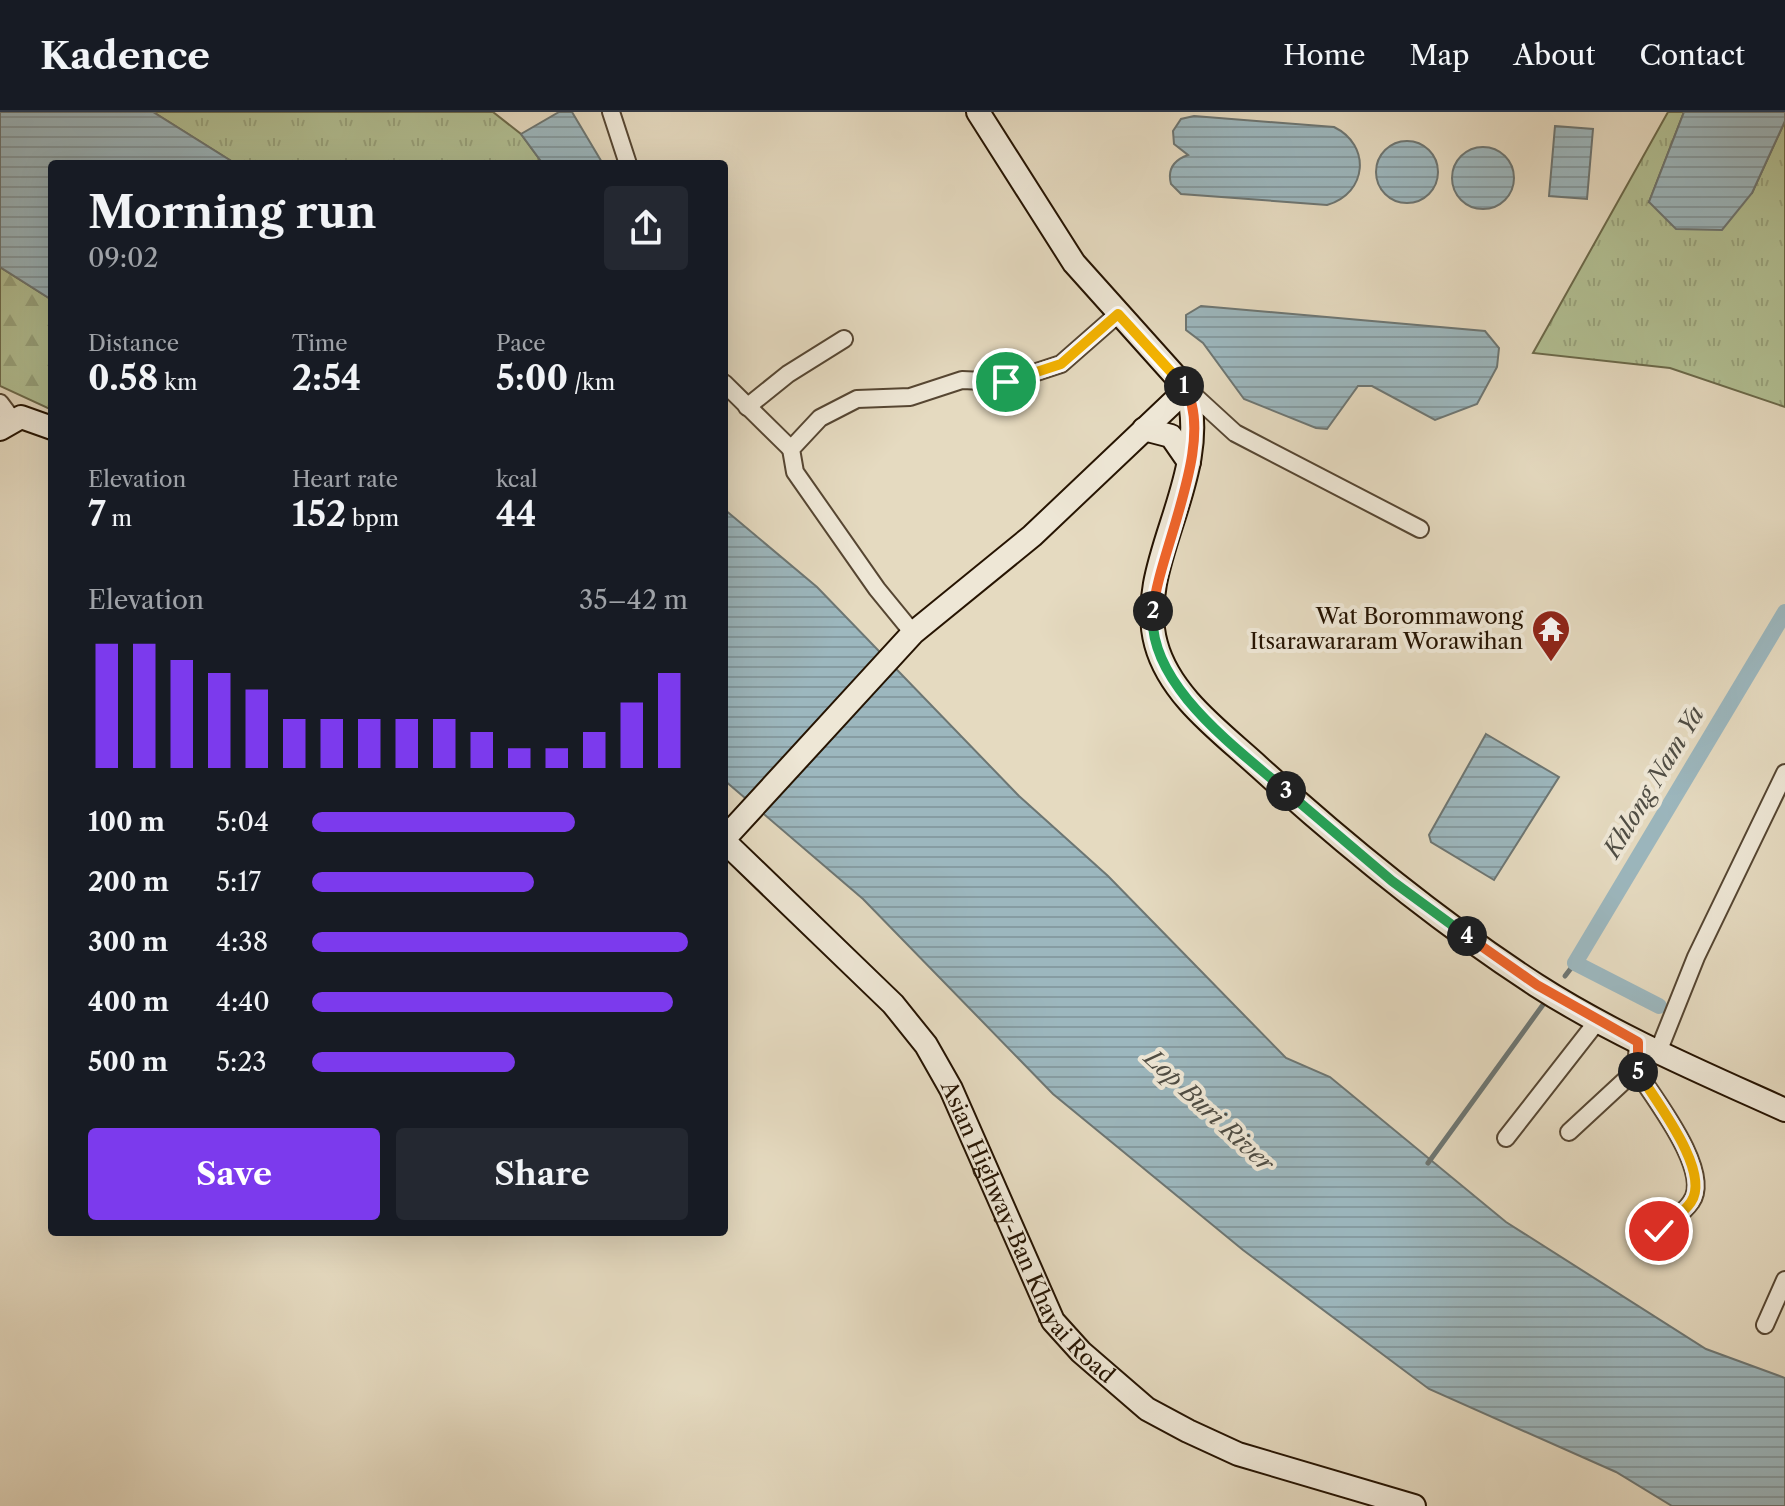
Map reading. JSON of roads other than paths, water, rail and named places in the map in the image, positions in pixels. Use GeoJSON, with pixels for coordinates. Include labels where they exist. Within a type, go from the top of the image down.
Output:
{"type":"FeatureCollection","features":[{"type":"Feature","properties":{"kind":"street"},"geometry":{"type":"LineString","coordinates":[[611,112],[627,160]]}},
{"type":"Feature","properties":{"kind":"street"},"geometry":{"type":"LineString","coordinates":[[978,112],[1074,263],[1187,389],[1235,433],[1420,529]]}},
{"type":"Feature","properties":{"kind":"street"},"geometry":{"type":"LineString","coordinates":[[791,449],[820,418],[857,399],[910,397],[962,380],[1006,382],[1061,364],[1118,314]]}},
{"type":"Feature","properties":{"kind":"street"},"geometry":{"type":"LineString","coordinates":[[747,407],[788,374],[844,339]]}},
{"type":"Feature","properties":{"kind":"street"},"geometry":{"type":"LineString","coordinates":[[728,387],[791,449],[795,472],[909,638]]}},
{"type":"Feature","properties":{"kind":"street"},"geometry":{"type":"LineString","coordinates":[[728,835],[909,638],[1032,536],[1187,389]]}},
{"type":"Feature","properties":{"kind":"street"},"geometry":{"type":"LineString","coordinates":[[1187,389],[1193,411],[1189,462],[1155,585],[1152,619],[1164,666],[1191,705],[1392,881],[1537,985],[1638,1042],[1785,1110]]}},
{"type":"Feature","properties":{"kind":"street"},"geometry":{"type":"LineString","coordinates":[[4,417],[33,419],[48,426]]}},
{"type":"Feature","properties":{"kind":"street"},"geometry":{"type":"LineString","coordinates":[[1144,429],[1171,436],[1189,462]]}},
{"type":"Feature","properties":{"kind":"street"},"geometry":{"type":"LineString","coordinates":[[1658,1052],[1696,957],[1785,773]]}},
{"type":"Feature","properties":{"kind":"street","name":"Asian Highway-Ban Khayai Road"},"geometry":{"type":"LineString","coordinates":[[728,844],[893,1004],[926,1045],[951,1089],[1053,1321],[1081,1352],[1147,1409],[1188,1431],[1238,1454],[1414,1506]]}},
{"type":"Feature","properties":{"kind":"street"},"geometry":{"type":"LineString","coordinates":[[1506,1138],[1599,1019]]}},
{"type":"Feature","properties":{"kind":"street"},"geometry":{"type":"LineString","coordinates":[[1638,1042],[1636,1070],[1683,1145],[1695,1171],[1696,1192],[1691,1203],[1659,1231]]}},
{"type":"Feature","properties":{"kind":"street"},"geometry":{"type":"LineString","coordinates":[[1569,1132],[1636,1070]]}},
{"type":"Feature","properties":{"kind":"street"},"geometry":{"type":"LineString","coordinates":[[1765,1325],[1785,1280]]}},
{"type":"Feature","properties":{"kind":"water"},"geometry":{"type":"Polygon","coordinates":[[[0,112],[153,112],[230,160],[48,160],[48,297],[0,267],[0,112]]]}},
{"type":"Feature","properties":{"kind":"water"},"geometry":{"type":"Polygon","coordinates":[[[559,112],[572,112],[601,160],[540,160],[521,134],[559,112]]]}},
{"type":"Feature","properties":{"kind":"water"},"geometry":{"type":"Polygon","coordinates":[[[1684,112],[1785,112],[1785,121],[1752,193],[1722,230],[1676,229],[1649,202],[1684,112]]]}},
{"type":"Feature","properties":{"kind":"water"},"geometry":{"type":"Polygon","coordinates":[[[1194,116],[1334,127],[1346,135],[1359,156],[1357,180],[1341,199],[1327,205],[1181,194],[1171,184],[1170,174],[1175,162],[1188,155],[1174,144],[1173,131],[1181,119],[1194,116]]]}},
{"type":"Feature","properties":{"kind":"water"},"geometry":{"type":"Polygon","coordinates":[[[1555,126],[1593,129],[1587,199],[1549,196],[1555,126]]]}},
{"type":"Feature","properties":{"kind":"water"},"geometry":{"type":"Polygon","coordinates":[[[1407,141],[1419,143],[1429,150],[1436,160],[1436,184],[1429,194],[1419,201],[1407,203],[1395,201],[1385,194],[1378,184],[1376,172],[1378,160],[1385,150],[1395,143],[1407,141]]]}},
{"type":"Feature","properties":{"kind":"water"},"geometry":{"type":"Polygon","coordinates":[[[1477,147],[1489,147],[1505,156],[1512,166],[1512,190],[1505,200],[1489,209],[1477,209],[1457,195],[1452,184],[1452,172],[1466,152],[1477,147]]]}},
{"type":"Feature","properties":{"kind":"water"},"geometry":{"type":"Polygon","coordinates":[[[1201,306],[1485,331],[1499,348],[1497,367],[1477,404],[1435,420],[1372,386],[1358,386],[1327,429],[1316,428],[1244,399],[1203,343],[1186,330],[1186,315],[1201,306]]]}},
{"type":"Feature","properties":{"kind":"water","name":"Lop Buri River"},"geometry":{"type":"Polygon","coordinates":[[[728,512],[817,587],[1019,796],[1108,876],[1286,1058],[1330,1077],[1506,1222],[1706,1349],[1785,1378],[1785,1506],[1672,1506],[1616,1472],[1429,1389],[1243,1250],[1053,1094],[863,899],[728,783],[728,512]]]}},
{"type":"Feature","properties":{"kind":"water"},"geometry":{"type":"Polygon","coordinates":[[[1486,734],[1559,777],[1494,880],[1431,842],[1429,835],[1486,734]]]}},
{"type":"Feature","properties":{"kind":"waterway","name":"Khlong Nam Ya"},"geometry":{"type":"LineString","coordinates":[[1659,1006],[1575,963],[1785,612]]}},
{"type":"Feature","properties":{"kind":"waterway","name":"Khlong Nam Ya"},"geometry":{"type":"LineString","coordinates":[[1565,976],[1575,963]]}},
{"type":"Feature","properties":{"kind":"waterway","name":"Khlong Nam Ya"},"geometry":{"type":"LineString","coordinates":[[1428,1163],[1545,1002]]}},
{"type":"Feature","properties":{"kind":"place","name":"Wat Borommawong Itsarawararam Worawihan"},"geometry":{"type":"Point","coordinates":[1551,663]}}]}
